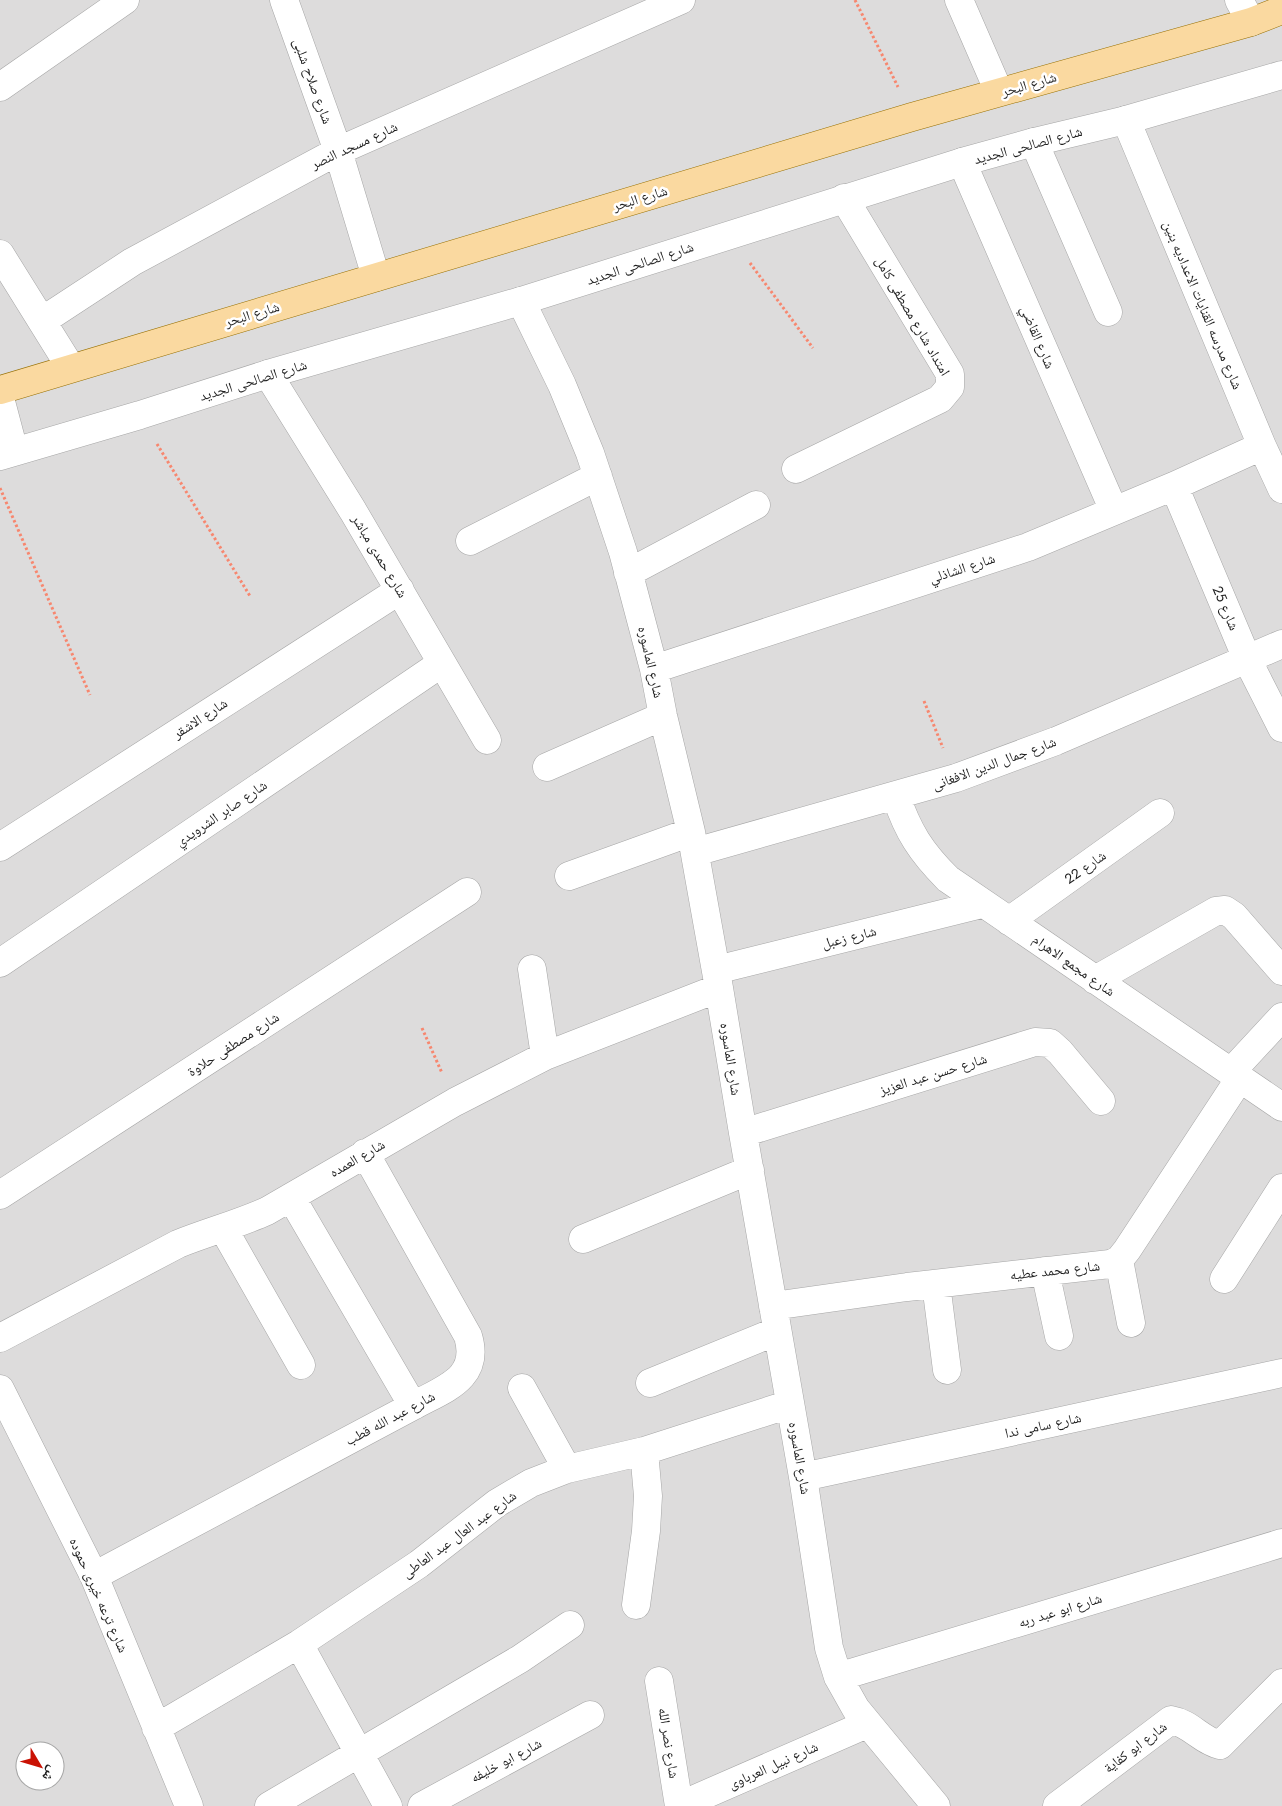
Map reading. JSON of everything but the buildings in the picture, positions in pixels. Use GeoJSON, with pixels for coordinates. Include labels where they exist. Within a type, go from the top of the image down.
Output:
{"type":"FeatureCollection","features":[{"type":"Feature","properties":{"kind":"main road","name":"شارع البحر"},"geometry":{"type":"LineString","coordinates":[[0,390],[998,92],[1245,11],[1282,11]]}},
{"type":"Feature","properties":{"kind":"street"},"geometry":{"type":"LineString","coordinates":[[0,87],[125,0]]}},
{"type":"Feature","properties":{"kind":"street","name":"شارع صلاح شلبى"},"geometry":{"type":"LineString","coordinates":[[284,0],[338,151],[376,277]]}},
{"type":"Feature","properties":{"kind":"street","name":"شارع مسجد النصر"},"geometry":{"type":"LineString","coordinates":[[42,321],[132,262],[338,151],[681,0]]}},
{"type":"Feature","properties":{"kind":"street"},"geometry":{"type":"LineString","coordinates":[[959,0],[998,92]]}},
{"type":"Feature","properties":{"kind":"street","name":"شارع الصالحى الجديد"},"geometry":{"type":"LineString","coordinates":[[7,454],[140,415],[268,374],[521,301],[962,162],[1034,142],[1126,120],[1282,75]]}},
{"type":"Feature","properties":{"kind":"street","name":"شارع مدرسه القنايات الاعداديه بنين"},"geometry":{"type":"LineString","coordinates":[[1126,120],[1262,446],[1282,489]]}},
{"type":"Feature","properties":{"kind":"street"},"geometry":{"type":"LineString","coordinates":[[1034,142],[1108,312]]}},
{"type":"Feature","properties":{"kind":"street","name":"شارع القاضي"},"geometry":{"type":"LineString","coordinates":[[962,162],[1114,511]]}},
{"type":"Feature","properties":{"kind":"street","name":"امتداد شارع مصطفى كامل"},"geometry":{"type":"LineString","coordinates":[[796,469],[940,399],[950,388],[950,374],[844,198]]}},
{"type":"Feature","properties":{"kind":"street"},"geometry":{"type":"LineString","coordinates":[[0,254],[71,368]]}},
{"type":"Feature","properties":{"kind":"street","name":"شارع الماسوره"},"geometry":{"type":"LineString","coordinates":[[521,301],[562,385],[598,476],[628,573],[654,669],[663,716],[693,842],[718,979],[803,1477],[829,1648],[838,1677],[846,1693],[867,1724],[936,1806]]}},
{"type":"Feature","properties":{"kind":"street","name":"شارع حمدى مباشر"},"geometry":{"type":"LineString","coordinates":[[268,374],[354,510],[487,740]]}},
{"type":"Feature","properties":{"kind":"street"},"geometry":{"type":"LineString","coordinates":[[0,398],[7,454]]}},
{"type":"Feature","properties":{"kind":"street","name":"شارع الشاذلي"},"geometry":{"type":"LineString","coordinates":[[654,669],[1028,547],[1174,486],[1262,446]]}},
{"type":"Feature","properties":{"kind":"street"},"geometry":{"type":"LineString","coordinates":[[470,541],[598,476]]}},
{"type":"Feature","properties":{"kind":"street","name":"شارع 25"},"geometry":{"type":"LineString","coordinates":[[1174,486],[1247,660],[1282,728]]}},
{"type":"Feature","properties":{"kind":"street"},"geometry":{"type":"LineString","coordinates":[[628,573],[756,505]]}},
{"type":"Feature","properties":{"kind":"street","name":"شارع الاشقر"},"geometry":{"type":"LineString","coordinates":[[0,847],[400,590]]}},
{"type":"Feature","properties":{"kind":"street","name":"شارع جمال الدين الافغانى"},"geometry":{"type":"LineString","coordinates":[[569,876],[693,842],[896,796],[956,778],[1056,741],[1282,644]]}},
{"type":"Feature","properties":{"kind":"street","name":"شارع صابر الشرويدي"},"geometry":{"type":"LineString","coordinates":[[0,963],[442,663]]}},
{"type":"Feature","properties":{"kind":"street"},"geometry":{"type":"LineString","coordinates":[[547,767],[663,716]]}},
{"type":"Feature","properties":{"kind":"street","name":"شارع مجمع الاهرام"},"geometry":{"type":"LineString","coordinates":[[896,796],[905,822],[924,853],[948,879],[1282,1107]]}},
{"type":"Feature","properties":{"kind":"street","name":"شارع 22"},"geometry":{"type":"LineString","coordinates":[[1009,920],[1160,813]]}},
{"type":"Feature","properties":{"kind":"street","name":"شارع مصطفى حلاوة"},"geometry":{"type":"LineString","coordinates":[[0,1195],[467,892]]}},
{"type":"Feature","properties":{"kind":"street","name":"شارع زعبل"},"geometry":{"type":"LineString","coordinates":[[718,979],[982,904]]}},
{"type":"Feature","properties":{"kind":"street"},"geometry":{"type":"LineString","coordinates":[[1095,980],[1216,911],[1225,910],[1234,916],[1282,971]]}},
{"type":"Feature","properties":{"kind":"street"},"geometry":{"type":"LineString","coordinates":[[532,968],[545,1056]]}},
{"type":"Feature","properties":{"kind":"street","name":"شارع العمده"},"geometry":{"type":"LineString","coordinates":[[0,1338],[178,1244],[252,1218],[455,1102],[545,1056],[718,979]]}},
{"type":"Feature","properties":{"kind":"street","name":"شارع محمد عطيه"},"geometry":{"type":"LineString","coordinates":[[650,1383],[775,1319],[936,1284],[1110,1264],[1119,1260],[1235,1075],[1282,1017]]}},
{"type":"Feature","properties":{"kind":"street","name":"شارع حسن عبد العزيز"},"geometry":{"type":"LineString","coordinates":[[743,1134],[1035,1042],[1050,1043],[1060,1052],[1101,1101]]}},
{"type":"Feature","properties":{"kind":"street","name":"شارع عبد الله قطب"},"geometry":{"type":"LineString","coordinates":[[94,1576],[413,1406],[460,1380],[467,1370],[472,1359],[472,1347],[468,1336],[365,1154]]}},
{"type":"Feature","properties":{"kind":"street"},"geometry":{"type":"LineString","coordinates":[[583,1239],[750,1170]]}},
{"type":"Feature","properties":{"kind":"street"},"geometry":{"type":"LineString","coordinates":[[1224,1279],[1282,1188]]}},
{"type":"Feature","properties":{"kind":"street"},"geometry":{"type":"LineString","coordinates":[[291,1197],[413,1406]]}},
{"type":"Feature","properties":{"kind":"street"},"geometry":{"type":"LineString","coordinates":[[223,1228],[301,1365]]}},
{"type":"Feature","properties":{"kind":"street"},"geometry":{"type":"LineString","coordinates":[[1119,1260],[1132,1323]]}},
{"type":"Feature","properties":{"kind":"street"},"geometry":{"type":"LineString","coordinates":[[1045,1271],[1059,1336]]}},
{"type":"Feature","properties":{"kind":"street"},"geometry":{"type":"LineString","coordinates":[[936,1284],[947,1370]]}},
{"type":"Feature","properties":{"kind":"street","name":"شارع سامى ندا"},"geometry":{"type":"LineString","coordinates":[[803,1477],[1282,1373]]}},
{"type":"Feature","properties":{"kind":"street"},"geometry":{"type":"LineString","coordinates":[[522,1388],[566,1469]]}},
{"type":"Feature","properties":{"kind":"street","name":"شارع ترعه خيرى حموده"},"geometry":{"type":"LineString","coordinates":[[0,1389],[94,1576],[189,1806]]}},
{"type":"Feature","properties":{"kind":"street","name":"شارع عبد العال عبد العاطى"},"geometry":{"type":"LineString","coordinates":[[156,1728],[299,1644],[420,1564],[497,1503],[531,1484],[566,1469],[644,1450],[790,1404]]}},
{"type":"Feature","properties":{"kind":"street"},"geometry":{"type":"LineString","coordinates":[[636,1604],[646,1531],[648,1496],[644,1450]]}},
{"type":"Feature","properties":{"kind":"street","name":"شارع ابو عبد ربه"},"geometry":{"type":"LineString","coordinates":[[838,1677],[1282,1543]]}},
{"type":"Feature","properties":{"kind":"street"},"geometry":{"type":"LineString","coordinates":[[269,1806],[520,1659],[570,1625]]}},
{"type":"Feature","properties":{"kind":"street"},"geometry":{"type":"LineString","coordinates":[[299,1644],[388,1806]]}},
{"type":"Feature","properties":{"kind":"street","name":"شارع نصر الله"},"geometry":{"type":"LineString","coordinates":[[659,1680],[679,1806]]}},
{"type":"Feature","properties":{"kind":"street","name":"شارع ابو كفاية"},"geometry":{"type":"LineString","coordinates":[[1057,1806],[1171,1720],[1179,1722],[1210,1743],[1220,1745],[1282,1684]]}},
{"type":"Feature","properties":{"kind":"street","name":"شارع ابو خليفه"},"geometry":{"type":"LineString","coordinates":[[422,1806],[590,1715]]}},
{"type":"Feature","properties":{"kind":"street","name":"شارع نبيل العرباوى"},"geometry":{"type":"LineString","coordinates":[[679,1806],[867,1724]]}},
{"type":"Feature","properties":{"kind":"path"},"geometry":{"type":"LineString","coordinates":[[855,0],[912,117]]}},
{"type":"Feature","properties":{"kind":"path"},"geometry":{"type":"LineString","coordinates":[[729,235],[813,348]]}},
{"type":"Feature","properties":{"kind":"path"},"geometry":{"type":"LineString","coordinates":[[140,415],[250,596]]}},
{"type":"Feature","properties":{"kind":"path"},"geometry":{"type":"LineString","coordinates":[[0,488],[90,695]]}},
{"type":"Feature","properties":{"kind":"path"},"geometry":{"type":"LineString","coordinates":[[924,700],[956,778]]}},
{"type":"Feature","properties":{"kind":"path"},"geometry":{"type":"LineString","coordinates":[[422,1028],[455,1102]]}},
{"type":"Feature","properties":{"kind":"shaded area"},"geometry":{"type":"Polygon","coordinates":[[[0,0],[1282,0],[1282,1806],[0,1806],[0,0]]]}}]}
